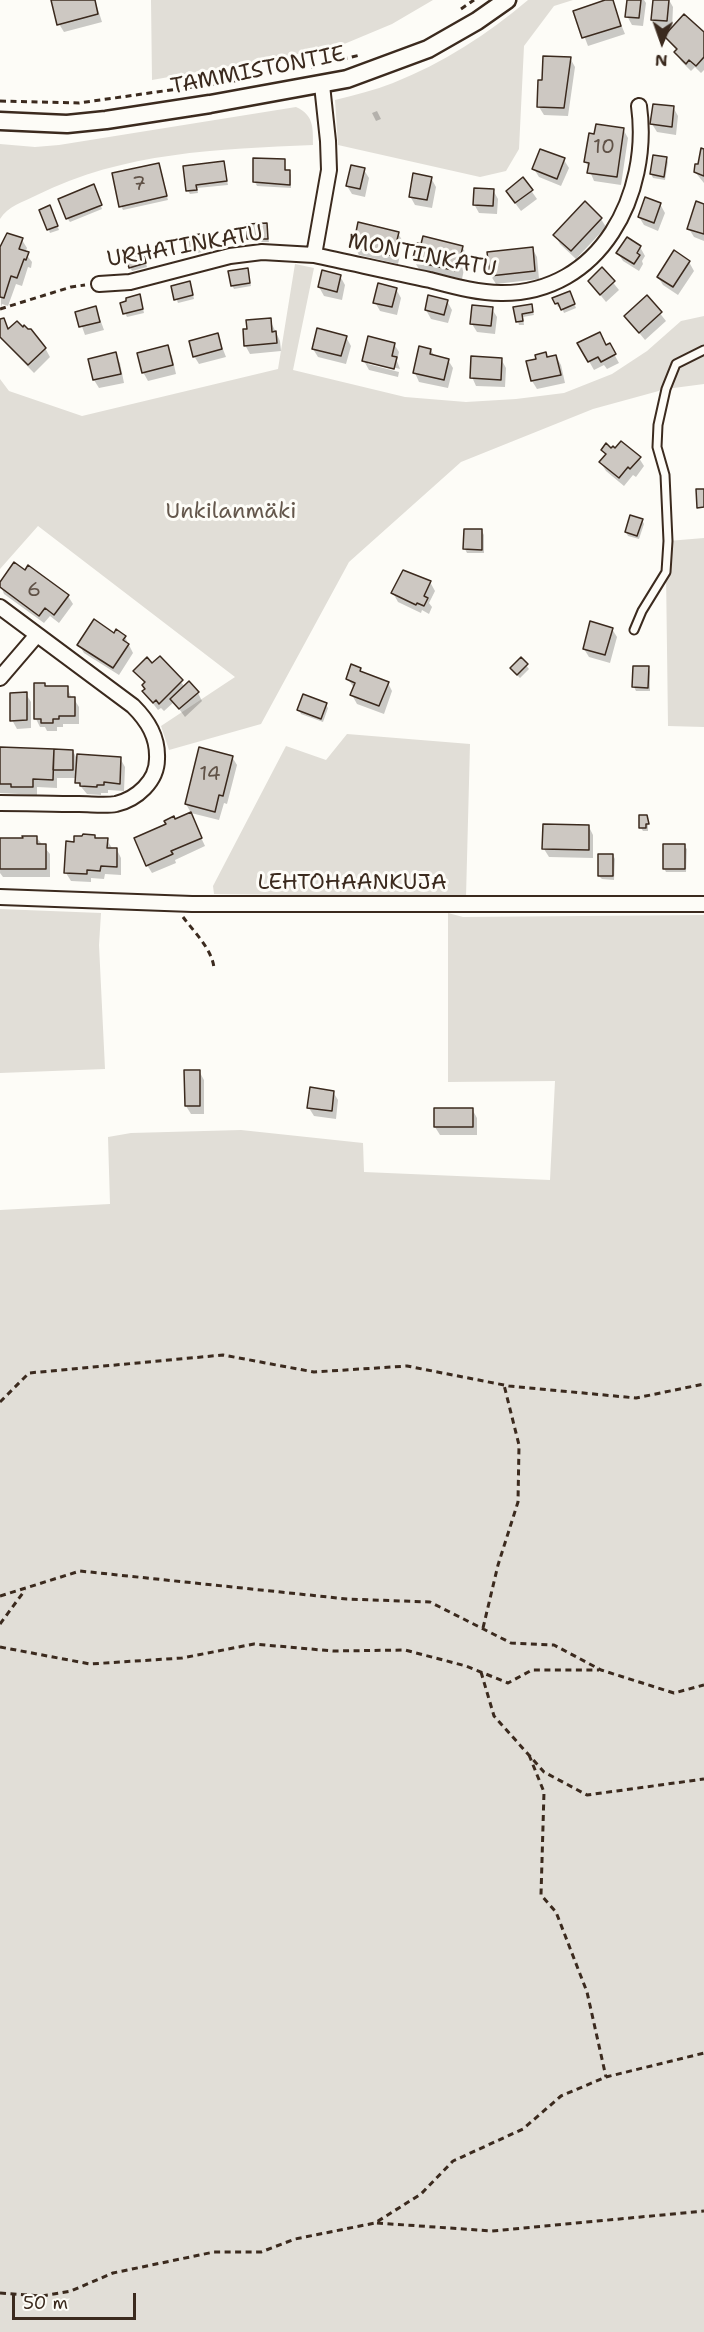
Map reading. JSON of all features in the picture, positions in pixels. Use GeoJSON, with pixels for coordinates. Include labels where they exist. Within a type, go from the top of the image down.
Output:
{"type":"FeatureCollection","features":[{"type":"Feature","properties":{"kind":"street","name":"TAMMISTONTIE"},"geometry":{"type":"LineString","coordinates":[[0,121],[67,124],[106,120],[322,85],[376,69],[428,49],[477,21],[507,0]]}},
{"type":"Feature","properties":{"kind":"street","name":"MONTINKATU"},"geometry":{"type":"LineString","coordinates":[[322,85],[328,141],[328,170],[314,255],[486,292],[517,292],[551,284],[580,267],[606,244],[623,217],[635,180],[641,125],[639,106]]}},
{"type":"Feature","properties":{"kind":"street","name":"URHATINKATU"},"geometry":{"type":"LineString","coordinates":[[99,284],[130,282],[230,256],[262,252],[314,255]]}},
{"type":"Feature","properties":{"kind":"street"},"geometry":{"type":"LineString","coordinates":[[0,608],[133,706],[143,716],[156,740],[157,764],[153,777],[136,796],[115,804],[0,803]]}},
{"type":"Feature","properties":{"kind":"street"},"geometry":{"type":"LineString","coordinates":[[0,678],[36,636]]}},
{"type":"Feature","properties":{"kind":"street","name":"LEHTOHAANKUJA"},"geometry":{"type":"LineString","coordinates":[[0,897],[177,904],[704,904]]}},
{"type":"Feature","properties":{"kind":"lane"},"geometry":{"type":"LineString","coordinates":[[634,630],[642,611],[666,572],[668,541],[665,475],[657,447],[658,425],[666,389],[676,364],[704,350]]}},
{"type":"Feature","properties":{"kind":"path"},"geometry":{"type":"LineString","coordinates":[[453,14],[474,0]]}},
{"type":"Feature","properties":{"kind":"path"},"geometry":{"type":"LineString","coordinates":[[307,68],[360,55]]}},
{"type":"Feature","properties":{"kind":"path"},"geometry":{"type":"LineString","coordinates":[[0,101],[79,104],[254,78]]}},
{"type":"Feature","properties":{"kind":"path"},"geometry":{"type":"LineString","coordinates":[[0,309],[71,287],[99,284]]}},
{"type":"Feature","properties":{"kind":"path"},"geometry":{"type":"LineString","coordinates":[[177,904],[179,912],[214,961],[214,969]]}},
{"type":"Feature","properties":{"kind":"path"},"geometry":{"type":"LineString","coordinates":[[0,1402],[29,1373],[223,1355],[314,1372],[406,1366],[504,1385],[636,1398],[704,1384]]}},
{"type":"Feature","properties":{"kind":"path"},"geometry":{"type":"LineString","coordinates":[[483,1628],[498,1566],[518,1502],[519,1445],[504,1385]]}},
{"type":"Feature","properties":{"kind":"path"},"geometry":{"type":"LineString","coordinates":[[0,1596],[80,1571],[347,1599],[430,1602],[511,1643],[554,1645],[601,1670],[674,1693],[704,1684]]}},
{"type":"Feature","properties":{"kind":"path"},"geometry":{"type":"LineString","coordinates":[[0,1624],[27,1588]]}},
{"type":"Feature","properties":{"kind":"path"},"geometry":{"type":"LineString","coordinates":[[0,1647],[90,1664],[182,1658],[254,1644],[333,1652],[405,1650],[481,1672],[508,1683],[532,1670],[601,1670]]}},
{"type":"Feature","properties":{"kind":"path"},"geometry":{"type":"LineString","coordinates":[[481,1672],[494,1716],[544,1772],[587,1795],[704,1779]]}},
{"type":"Feature","properties":{"kind":"path"},"geometry":{"type":"LineString","coordinates":[[529,1755],[544,1792],[541,1895],[556,1912],[587,1992],[606,2077]]}},
{"type":"Feature","properties":{"kind":"path"},"geometry":{"type":"LineString","coordinates":[[375,2223],[421,2193],[453,2161],[524,2129],[561,2096],[606,2077],[704,2053]]}},
{"type":"Feature","properties":{"kind":"path"},"geometry":{"type":"LineString","coordinates":[[0,2293],[42,2296],[71,2291],[123,2271],[214,2252],[261,2252],[295,2239],[375,2223],[492,2231],[704,2211]]}},
{"type":"Feature","properties":{"kind":"green space"},"geometry":{"type":"Polygon","coordinates":[[[151,0],[433,0],[392,24],[337,47],[152,80],[151,0]]]}},
{"type":"Feature","properties":{"kind":"green space"},"geometry":{"type":"Polygon","coordinates":[[[528,0],[573,0],[554,6],[524,46],[519,149],[506,171],[480,177],[338,145],[335,100],[386,86],[430,66],[481,36],[528,0]]]}},
{"type":"Feature","properties":{"kind":"green space"},"geometry":{"type":"Polygon","coordinates":[[[296,107],[309,118],[313,145],[207,151],[137,161],[70,181],[16,205],[0,219],[0,144],[35,147],[59,145],[296,107]]]}},
{"type":"Feature","properties":{"kind":"green space","name":"Unkilanmäki"},"geometry":{"type":"Polygon","coordinates":[[[295,264],[314,268],[293,370],[405,397],[466,402],[564,393],[612,374],[647,351],[681,321],[704,316],[704,384],[666,389],[593,409],[461,462],[349,562],[261,724],[169,750],[161,726],[235,677],[38,526],[0,569],[0,379],[9,391],[82,416],[278,369],[295,264]]]}},
{"type":"Feature","properties":{"kind":"green space"},"geometry":{"type":"Polygon","coordinates":[[[704,538],[704,727],[668,726],[666,572],[668,541],[704,538]]]}},
{"type":"Feature","properties":{"kind":"green space"},"geometry":{"type":"Polygon","coordinates":[[[347,734],[470,744],[466,897],[214,894],[213,886],[286,746],[326,760],[347,734]]]}},
{"type":"Feature","properties":{"kind":"green space"},"geometry":{"type":"Polygon","coordinates":[[[0,909],[101,913],[99,945],[105,1069],[0,1073],[0,909]]]}},
{"type":"Feature","properties":{"kind":"green space"},"geometry":{"type":"Polygon","coordinates":[[[448,913],[463,917],[704,915],[704,2332],[0,2332],[0,1210],[110,1204],[108,1137],[131,1133],[241,1130],[363,1143],[364,1172],[550,1180],[555,1081],[448,1082],[448,913]]]}},
{"type":"Feature","properties":{"kind":"building"},"geometry":{"type":"Polygon","coordinates":[[[51,0],[95,0],[98,14],[57,25],[51,0]]]}},
{"type":"Feature","properties":{"kind":"building"},"geometry":{"type":"Polygon","coordinates":[[[605,0],[613,0],[621,26],[582,38],[573,11],[605,0]]]}},
{"type":"Feature","properties":{"kind":"building"},"geometry":{"type":"Polygon","coordinates":[[[627,0],[641,0],[639,18],[625,17],[627,0]]]}},
{"type":"Feature","properties":{"kind":"building"},"geometry":{"type":"Polygon","coordinates":[[[653,0],[669,0],[667,21],[651,20],[653,0]]]}},
{"type":"Feature","properties":{"kind":"building"},"geometry":{"type":"Polygon","coordinates":[[[684,14],[704,32],[704,57],[696,66],[689,60],[686,64],[674,52],[677,49],[664,36],[684,14]]]}},
{"type":"Feature","properties":{"kind":"building"},"geometry":{"type":"Polygon","coordinates":[[[543,56],[571,57],[564,108],[537,107],[538,80],[542,80],[543,56]]]}},
{"type":"Feature","properties":{"kind":"building"},"geometry":{"type":"Polygon","coordinates":[[[653,104],[674,106],[672,127],[650,124],[653,104]]]}},
{"type":"Feature","properties":{"kind":"building"},"geometry":{"type":"Polygon","coordinates":[[[596,124],[624,128],[617,177],[587,173],[589,163],[584,162],[589,133],[594,134],[596,124]]]}},
{"type":"Feature","properties":{"kind":"building"},"geometry":{"type":"Polygon","coordinates":[[[701,148],[704,149],[704,176],[694,172],[701,148]]]}},
{"type":"Feature","properties":{"kind":"building"},"geometry":{"type":"Polygon","coordinates":[[[540,149],[565,158],[557,179],[532,169],[540,149]]]}},
{"type":"Feature","properties":{"kind":"building"},"geometry":{"type":"Polygon","coordinates":[[[653,155],[667,157],[664,177],[650,174],[653,155]]]}},
{"type":"Feature","properties":{"kind":"building"},"geometry":{"type":"Polygon","coordinates":[[[253,158],[285,159],[285,170],[290,170],[290,185],[253,182],[253,158]]]}},
{"type":"Feature","properties":{"kind":"building"},"geometry":{"type":"Polygon","coordinates":[[[224,161],[227,181],[196,185],[197,190],[186,191],[183,166],[224,161]]]}},
{"type":"Feature","properties":{"kind":"building"},"geometry":{"type":"Polygon","coordinates":[[[159,163],[167,196],[119,207],[112,173],[159,163]]]}},
{"type":"Feature","properties":{"kind":"building"},"geometry":{"type":"Polygon","coordinates":[[[351,165],[365,168],[360,189],[346,186],[351,165]]]}},
{"type":"Feature","properties":{"kind":"building"},"geometry":{"type":"Polygon","coordinates":[[[413,173],[432,177],[427,200],[409,197],[413,173]]]}},
{"type":"Feature","properties":{"kind":"building"},"geometry":{"type":"Polygon","coordinates":[[[523,177],[533,190],[515,203],[506,191],[523,177]]]}},
{"type":"Feature","properties":{"kind":"building"},"geometry":{"type":"Polygon","coordinates":[[[94,184],[102,205],[66,219],[58,199],[94,184]]]}},
{"type":"Feature","properties":{"kind":"building"},"geometry":{"type":"Polygon","coordinates":[[[474,188],[494,189],[493,206],[473,205],[474,188]]]}},
{"type":"Feature","properties":{"kind":"building"},"geometry":{"type":"Polygon","coordinates":[[[645,197],[661,203],[654,223],[638,217],[645,197]]]}},
{"type":"Feature","properties":{"kind":"building"},"geometry":{"type":"Polygon","coordinates":[[[585,201],[602,218],[571,251],[553,235],[585,201]]]}},
{"type":"Feature","properties":{"kind":"building"},"geometry":{"type":"Polygon","coordinates":[[[696,201],[704,204],[704,234],[687,229],[696,201]]]}},
{"type":"Feature","properties":{"kind":"building"},"geometry":{"type":"Polygon","coordinates":[[[50,205],[58,226],[47,230],[39,210],[50,205]]]}},
{"type":"Feature","properties":{"kind":"building"},"geometry":{"type":"Polygon","coordinates":[[[358,222],[399,232],[393,256],[353,247],[358,222]]]}},
{"type":"Feature","properties":{"kind":"building"},"geometry":{"type":"Polygon","coordinates":[[[267,223],[268,239],[247,239],[247,224],[267,223]]]}},
{"type":"Feature","properties":{"kind":"building"},"geometry":{"type":"Polygon","coordinates":[[[7,233],[23,238],[19,249],[29,252],[17,278],[11,276],[4,298],[0,297],[0,247],[7,233]]]}},
{"type":"Feature","properties":{"kind":"building"},"geometry":{"type":"Polygon","coordinates":[[[204,233],[207,247],[189,251],[186,237],[204,233]]]}},
{"type":"Feature","properties":{"kind":"building"},"geometry":{"type":"Polygon","coordinates":[[[423,236],[463,246],[457,271],[412,261],[417,243],[421,244],[423,236]]]}},
{"type":"Feature","properties":{"kind":"building"},"geometry":{"type":"Polygon","coordinates":[[[627,237],[641,246],[637,253],[640,255],[634,264],[616,253],[627,237]]]}},
{"type":"Feature","properties":{"kind":"building"},"geometry":{"type":"Polygon","coordinates":[[[533,247],[535,271],[490,276],[487,252],[533,247]]]}},
{"type":"Feature","properties":{"kind":"building"},"geometry":{"type":"Polygon","coordinates":[[[142,248],[146,263],[129,268],[125,253],[142,248]]]}},
{"type":"Feature","properties":{"kind":"building"},"geometry":{"type":"Polygon","coordinates":[[[674,250],[690,261],[673,287],[657,277],[674,250]]]}},
{"type":"Feature","properties":{"kind":"building"},"geometry":{"type":"Polygon","coordinates":[[[602,267],[615,281],[600,295],[588,281],[602,267]]]}},
{"type":"Feature","properties":{"kind":"building"},"geometry":{"type":"Polygon","coordinates":[[[248,268],[250,283],[231,286],[228,271],[248,268]]]}},
{"type":"Feature","properties":{"kind":"building"},"geometry":{"type":"Polygon","coordinates":[[[322,270],[341,275],[337,292],[318,287],[322,270]]]}},
{"type":"Feature","properties":{"kind":"building"},"geometry":{"type":"Polygon","coordinates":[[[190,281],[193,295],[174,300],[171,286],[190,281]]]}},
{"type":"Feature","properties":{"kind":"building"},"geometry":{"type":"Polygon","coordinates":[[[378,283],[397,288],[392,307],[373,303],[378,283]]]}},
{"type":"Feature","properties":{"kind":"building"},"geometry":{"type":"Polygon","coordinates":[[[570,291],[575,304],[561,310],[552,298],[570,291]]]}},
{"type":"Feature","properties":{"kind":"building"},"geometry":{"type":"Polygon","coordinates":[[[140,294],[143,309],[123,314],[120,303],[126,301],[126,298],[140,294]]]}},
{"type":"Feature","properties":{"kind":"building"},"geometry":{"type":"Polygon","coordinates":[[[428,295],[448,300],[444,315],[425,310],[428,295]]]}},
{"type":"Feature","properties":{"kind":"building"},"geometry":{"type":"Polygon","coordinates":[[[647,295],[662,312],[639,333],[624,316],[647,295]]]}},
{"type":"Feature","properties":{"kind":"building"},"geometry":{"type":"Polygon","coordinates":[[[532,304],[533,312],[522,314],[523,321],[516,322],[513,307],[532,304]]]}},
{"type":"Feature","properties":{"kind":"building"},"geometry":{"type":"Polygon","coordinates":[[[472,305],[493,307],[491,326],[470,324],[472,305]]]}},
{"type":"Feature","properties":{"kind":"building"},"geometry":{"type":"Polygon","coordinates":[[[96,306],[100,322],[79,327],[75,312],[96,306]]]}},
{"type":"Feature","properties":{"kind":"building"},"geometry":{"type":"Polygon","coordinates":[[[4,318],[8,329],[17,321],[23,327],[24,325],[31,329],[46,348],[28,365],[0,337],[0,319],[4,318]]]}},
{"type":"Feature","properties":{"kind":"building"},"geometry":{"type":"Polygon","coordinates":[[[271,318],[272,332],[276,331],[277,343],[244,346],[243,329],[247,329],[246,320],[271,318]]]}},
{"type":"Feature","properties":{"kind":"building"},"geometry":{"type":"Polygon","coordinates":[[[317,328],[347,336],[341,356],[312,349],[317,328]]]}},
{"type":"Feature","properties":{"kind":"building"},"geometry":{"type":"Polygon","coordinates":[[[600,332],[606,345],[610,343],[616,354],[601,362],[598,357],[588,362],[577,343],[600,332]]]}},
{"type":"Feature","properties":{"kind":"building"},"geometry":{"type":"Polygon","coordinates":[[[218,333],[222,349],[193,357],[189,341],[218,333]]]}},
{"type":"Feature","properties":{"kind":"building"},"geometry":{"type":"Polygon","coordinates":[[[368,336],[395,343],[392,356],[397,357],[394,369],[362,361],[368,336]]]}},
{"type":"Feature","properties":{"kind":"building"},"geometry":{"type":"Polygon","coordinates":[[[168,345],[173,365],[142,373],[137,353],[168,345]]]}},
{"type":"Feature","properties":{"kind":"building"},"geometry":{"type":"Polygon","coordinates":[[[419,346],[431,349],[430,354],[449,359],[444,380],[413,373],[419,346]]]}},
{"type":"Feature","properties":{"kind":"building"},"geometry":{"type":"Polygon","coordinates":[[[116,352],[121,374],[93,380],[88,359],[116,352]]]}},
{"type":"Feature","properties":{"kind":"building"},"geometry":{"type":"Polygon","coordinates":[[[546,352],[547,357],[556,355],[561,375],[531,381],[526,361],[536,359],[535,355],[546,352]]]}},
{"type":"Feature","properties":{"kind":"building"},"geometry":{"type":"Polygon","coordinates":[[[471,356],[502,358],[501,380],[470,378],[471,356]]]}},
{"type":"Feature","properties":{"kind":"building"},"geometry":{"type":"Polygon","coordinates":[[[621,441],[641,457],[619,478],[599,462],[606,454],[601,450],[606,443],[611,448],[613,446],[615,448],[621,441]]]}},
{"type":"Feature","properties":{"kind":"building"},"geometry":{"type":"Polygon","coordinates":[[[696,489],[704,489],[704,507],[697,508],[696,489]]]}},
{"type":"Feature","properties":{"kind":"building"},"geometry":{"type":"Polygon","coordinates":[[[630,515],[643,519],[637,536],[625,532],[630,515]]]}},
{"type":"Feature","properties":{"kind":"building"},"geometry":{"type":"Polygon","coordinates":[[[464,529],[482,529],[482,550],[463,549],[464,529]]]}},
{"type":"Feature","properties":{"kind":"building"},"geometry":{"type":"Polygon","coordinates":[[[14,562],[25,570],[28,565],[69,595],[54,615],[45,608],[39,616],[0,587],[0,582],[14,562]]]}},
{"type":"Feature","properties":{"kind":"building"},"geometry":{"type":"Polygon","coordinates":[[[403,570],[431,581],[424,596],[428,598],[424,606],[417,603],[416,605],[391,593],[403,570]]]}},
{"type":"Feature","properties":{"kind":"building"},"geometry":{"type":"Polygon","coordinates":[[[94,619],[114,633],[116,629],[126,636],[123,640],[129,644],[113,668],[77,645],[94,619]]]}},
{"type":"Feature","properties":{"kind":"building"},"geometry":{"type":"Polygon","coordinates":[[[590,621],[613,628],[605,655],[583,649],[590,621]]]}},
{"type":"Feature","properties":{"kind":"building"},"geometry":{"type":"Polygon","coordinates":[[[160,656],[183,680],[159,704],[156,700],[153,703],[142,691],[145,689],[142,685],[145,682],[133,671],[147,657],[152,663],[160,656]]]}},
{"type":"Feature","properties":{"kind":"building"},"geometry":{"type":"Polygon","coordinates":[[[521,657],[528,664],[517,675],[510,668],[521,657]]]}},
{"type":"Feature","properties":{"kind":"building"},"geometry":{"type":"Polygon","coordinates":[[[351,664],[361,668],[360,671],[389,682],[379,706],[350,695],[355,683],[346,679],[351,664]]]}},
{"type":"Feature","properties":{"kind":"building"},"geometry":{"type":"Polygon","coordinates":[[[633,666],[649,666],[648,688],[632,687],[633,666]]]}},
{"type":"Feature","properties":{"kind":"building"},"geometry":{"type":"Polygon","coordinates":[[[189,681],[199,692],[179,709],[170,699],[189,681]]]}},
{"type":"Feature","properties":{"kind":"building"},"geometry":{"type":"Polygon","coordinates":[[[34,683],[45,683],[45,686],[68,686],[68,697],[75,697],[75,716],[59,716],[59,719],[53,719],[53,723],[41,723],[41,719],[34,719],[34,683]]]}},
{"type":"Feature","properties":{"kind":"building"},"geometry":{"type":"Polygon","coordinates":[[[27,692],[27,720],[10,721],[10,693],[27,692]]]}},
{"type":"Feature","properties":{"kind":"building"},"geometry":{"type":"Polygon","coordinates":[[[303,694],[327,703],[321,719],[297,710],[303,694]]]}},
{"type":"Feature","properties":{"kind":"building"},"geometry":{"type":"Polygon","coordinates":[[[0,747],[54,749],[53,780],[33,779],[33,787],[11,787],[11,784],[0,784],[0,747]]]}},
{"type":"Feature","properties":{"kind":"building"},"geometry":{"type":"Polygon","coordinates":[[[199,747],[233,756],[223,796],[219,795],[215,812],[185,804],[199,747]]]}},
{"type":"Feature","properties":{"kind":"building"},"geometry":{"type":"Polygon","coordinates":[[[54,749],[73,750],[73,770],[53,770],[54,749]]]}},
{"type":"Feature","properties":{"kind":"building"},"geometry":{"type":"Polygon","coordinates":[[[77,754],[121,757],[120,784],[104,782],[104,785],[97,785],[97,787],[80,786],[80,783],[75,783],[77,754]]]}},
{"type":"Feature","properties":{"kind":"building"},"geometry":{"type":"Polygon","coordinates":[[[191,812],[202,838],[171,851],[173,854],[146,866],[134,838],[166,824],[164,821],[174,816],[175,819],[191,812]]]}},
{"type":"Feature","properties":{"kind":"building"},"geometry":{"type":"Polygon","coordinates":[[[639,815],[647,815],[649,824],[646,824],[646,828],[639,828],[639,815]]]}},
{"type":"Feature","properties":{"kind":"building"},"geometry":{"type":"Polygon","coordinates":[[[543,824],[589,825],[589,850],[542,849],[543,824]]]}},
{"type":"Feature","properties":{"kind":"building"},"geometry":{"type":"Polygon","coordinates":[[[95,835],[95,838],[108,838],[107,848],[117,848],[117,867],[101,866],[100,871],[87,870],[87,874],[64,873],[66,841],[74,842],[74,836],[95,835]]]}},
{"type":"Feature","properties":{"kind":"building"},"geometry":{"type":"Polygon","coordinates":[[[22,836],[37,836],[37,844],[46,844],[46,869],[0,869],[0,838],[23,838],[22,836]]]}},
{"type":"Feature","properties":{"kind":"building"},"geometry":{"type":"Polygon","coordinates":[[[663,844],[685,844],[685,869],[663,869],[663,844]]]}},
{"type":"Feature","properties":{"kind":"building"},"geometry":{"type":"Polygon","coordinates":[[[598,854],[613,854],[613,876],[598,876],[598,854]]]}},
{"type":"Feature","properties":{"kind":"building"},"geometry":{"type":"Polygon","coordinates":[[[184,1070],[200,1070],[200,1106],[185,1106],[184,1070]]]}},
{"type":"Feature","properties":{"kind":"building"},"geometry":{"type":"Polygon","coordinates":[[[310,1087],[334,1091],[332,1111],[307,1108],[310,1087]]]}},
{"type":"Feature","properties":{"kind":"building"},"geometry":{"type":"Polygon","coordinates":[[[434,1108],[473,1108],[473,1127],[434,1127],[434,1108]]]}}]}
